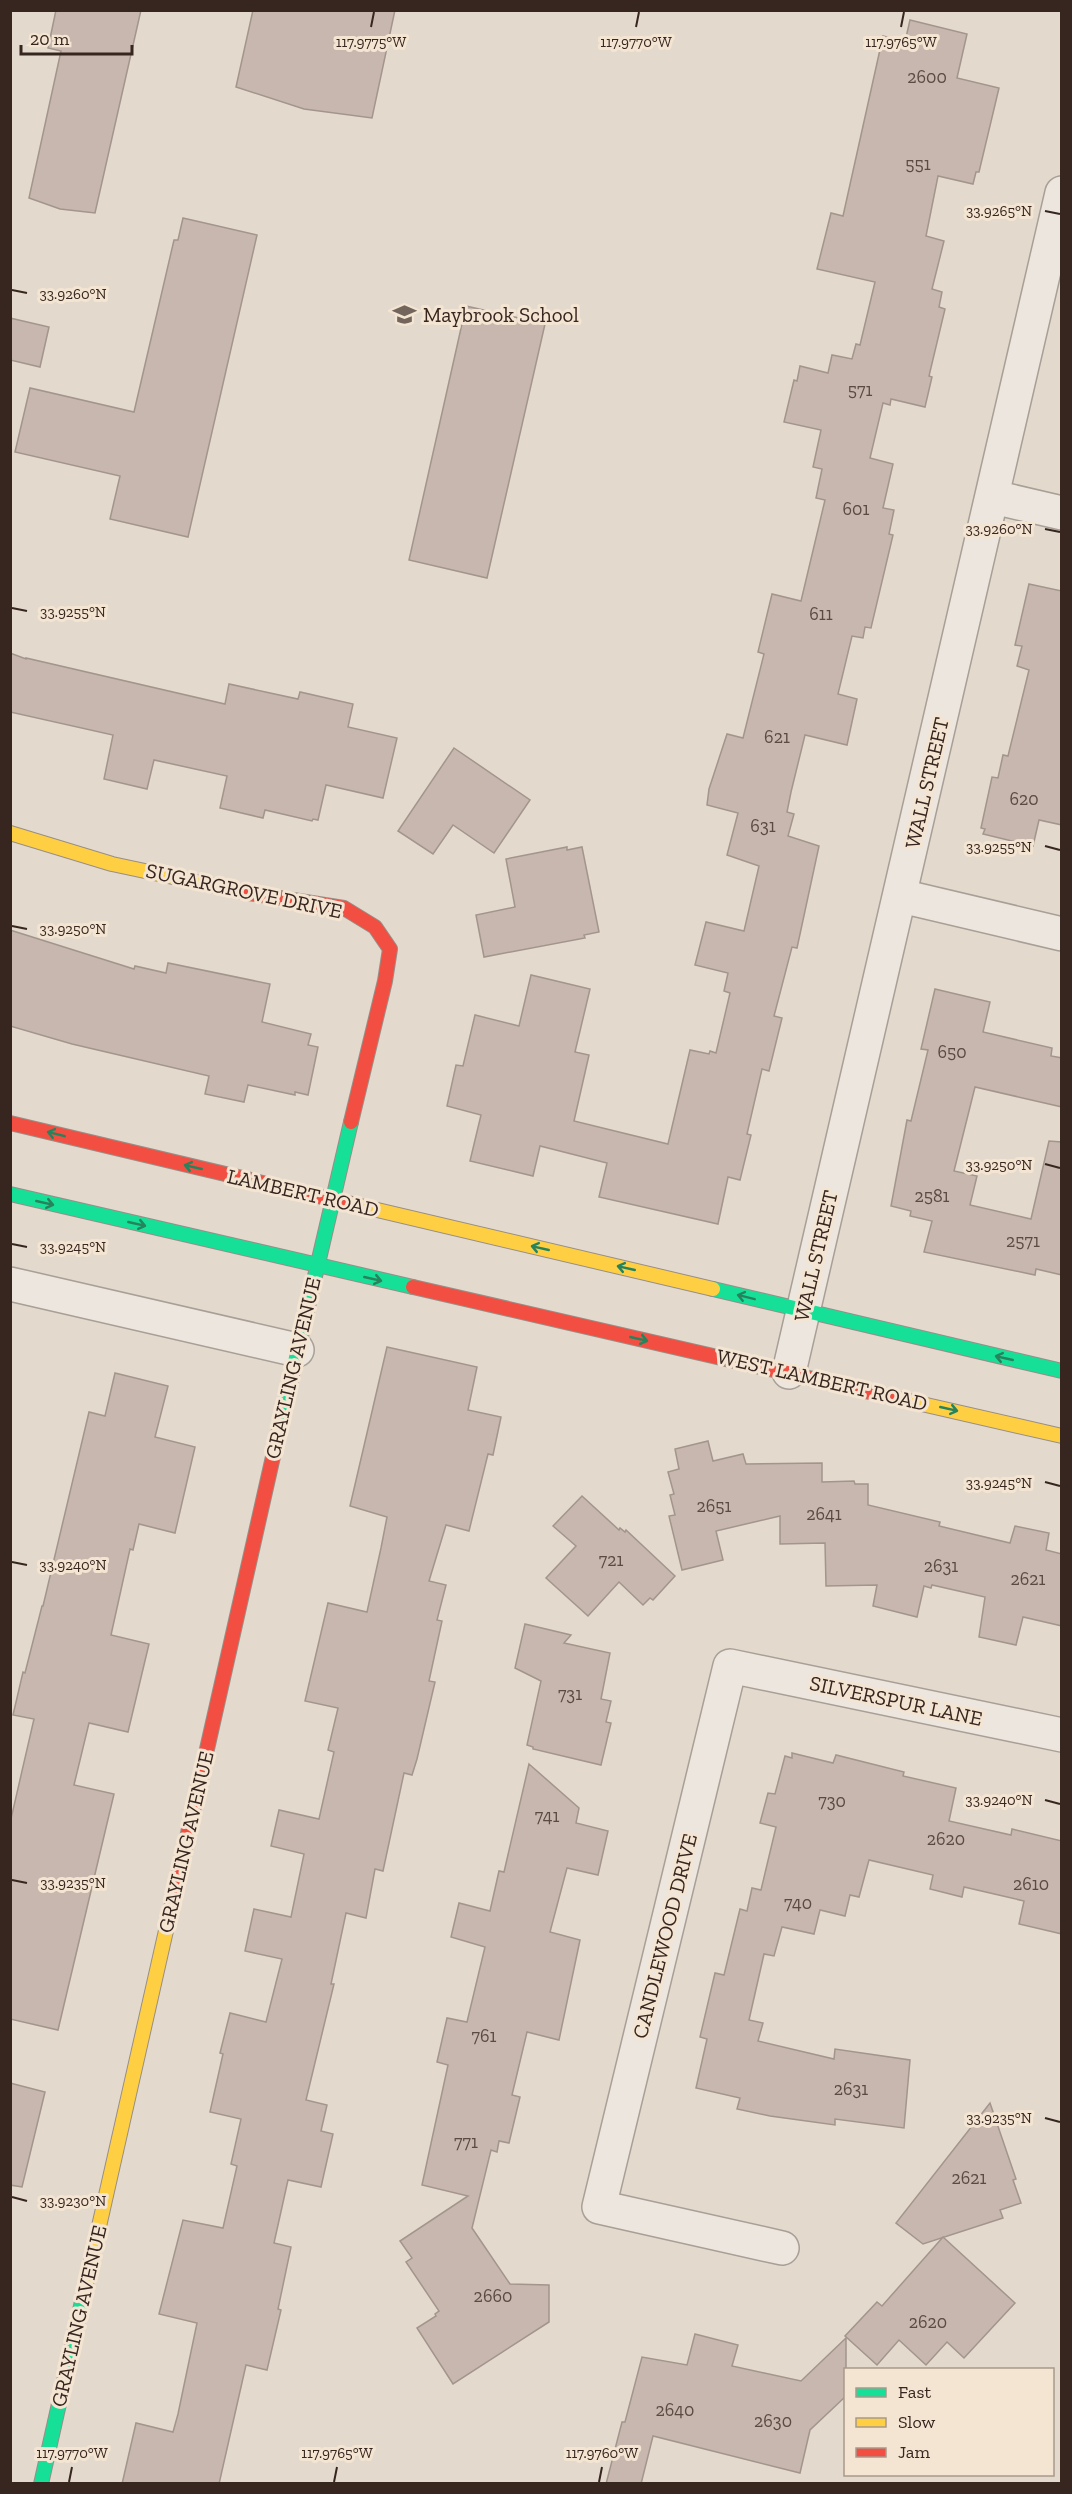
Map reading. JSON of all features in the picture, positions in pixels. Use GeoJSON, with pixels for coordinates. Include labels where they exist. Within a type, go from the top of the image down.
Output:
{"type":"FeatureCollection","features":[{"type":"Feature","properties":{"kind":"main road","name":"SUGARGROVE DRIVE"},"geometry":{"type":"LineString","coordinates":[[10,833],[112,864],[283,900],[344,908],[375,927],[390,949],[385,981],[332,1200]]}},
{"type":"Feature","properties":{"kind":"main road","name":"LAMBERT ROAD"},"geometry":{"type":"LineString","coordinates":[[10,1123],[803,1311]]}},
{"type":"Feature","properties":{"kind":"main road"},"geometry":{"type":"LineString","coordinates":[[10,1194],[316,1266]]}},
{"type":"Feature","properties":{"kind":"main road","name":"GRAYLING AVENUE"},"geometry":{"type":"LineString","coordinates":[[41,2484],[332,1200]]}},
{"type":"Feature","properties":{"kind":"main road","name":"WEST LAMBERT ROAD"},"geometry":{"type":"LineString","coordinates":[[316,1266],[1062,1436]]}},
{"type":"Feature","properties":{"kind":"main road"},"geometry":{"type":"LineString","coordinates":[[803,1311],[1062,1371]]}},
{"type":"Feature","properties":{"kind":"street","name":"WALL STREET"},"geometry":{"type":"LineString","coordinates":[[789,1372],[1062,193]]}},
{"type":"Feature","properties":{"kind":"street"},"geometry":{"type":"LineString","coordinates":[[993,497],[1062,513]]}},
{"type":"Feature","properties":{"kind":"street"},"geometry":{"type":"LineString","coordinates":[[901,896],[1062,934]]}},
{"type":"Feature","properties":{"kind":"street"},"geometry":{"type":"LineString","coordinates":[[10,1284],[297,1350]]}},
{"type":"Feature","properties":{"kind":"street","name":"SILVERSPUR LANE"},"geometry":{"type":"LineString","coordinates":[[730,1666],[1062,1735]]}},
{"type":"Feature","properties":{"kind":"street","name":"CANDLEWOOD DRIVE"},"geometry":{"type":"LineString","coordinates":[[730,1666],[599,2206],[782,2248]]}},
{"type":"Feature","properties":{"kind":"building"},"geometry":{"type":"Polygon","coordinates":[[[56,10],[141,10],[95,213],[60,209],[29,198],[61,51],[48,48],[56,10]]]}},
{"type":"Feature","properties":{"kind":"building"},"geometry":{"type":"Polygon","coordinates":[[[253,10],[395,10],[372,118],[304,109],[236,87],[253,10]]]}},
{"type":"Feature","properties":{"kind":"building"},"geometry":{"type":"Polygon","coordinates":[[[910,20],[967,34],[957,78],[999,88],[979,172],[976,172],[973,184],[938,176],[926,236],[944,241],[932,289],[942,292],[939,307],[945,309],[929,376],[932,377],[925,407],[891,399],[890,405],[883,403],[870,458],[893,464],[883,508],[894,510],[889,534],[893,535],[871,628],[865,627],[863,638],[852,636],[838,694],[857,699],[847,745],[805,735],[791,792],[787,812],[794,814],[788,836],[819,846],[797,948],[792,947],[774,1016],[782,1018],[769,1071],[762,1069],[747,1134],[751,1135],[740,1180],[728,1177],[718,1224],[599,1197],[607,1163],[540,1146],[533,1176],[470,1161],[481,1115],[447,1106],[456,1065],[463,1066],[475,1015],[519,1026],[531,975],[590,989],[575,1052],[589,1055],[574,1121],[668,1144],[690,1050],[716,1053],[730,993],[724,991],[728,973],[695,965],[706,922],[744,931],[759,866],[727,855],[738,813],[707,805],[709,789],[727,734],[743,738],[764,654],[758,652],[772,594],[801,601],[825,500],[816,498],[822,469],[813,467],[821,430],[784,422],[794,380],[797,381],[800,366],[828,373],[832,355],[852,359],[856,344],[860,345],[875,282],[817,269],[831,213],[843,216],[883,36],[905,42],[910,20]]]}},
{"type":"Feature","properties":{"kind":"building"},"geometry":{"type":"Polygon","coordinates":[[[183,218],[257,235],[188,537],[110,519],[120,476],[15,452],[30,388],[134,412],[174,240],[178,240],[183,218]]]}},
{"type":"Feature","properties":{"kind":"building"},"geometry":{"type":"Polygon","coordinates":[[[466,306],[545,324],[487,578],[409,560],[466,306]]]}},
{"type":"Feature","properties":{"kind":"building"},"geometry":{"type":"Polygon","coordinates":[[[10,318],[49,327],[40,367],[10,360],[10,318]]]}},
{"type":"Feature","properties":{"kind":"building"},"geometry":{"type":"Polygon","coordinates":[[[1029,584],[1062,591],[1062,825],[1039,820],[1033,846],[983,834],[985,829],[981,828],[992,777],[998,778],[1003,755],[1008,756],[1029,670],[1017,666],[1022,646],[1015,645],[1029,584]]]}},
{"type":"Feature","properties":{"kind":"building"},"geometry":{"type":"Polygon","coordinates":[[[10,653],[26,659],[225,704],[229,684],[298,699],[300,692],[353,704],[348,727],[397,738],[383,798],[326,785],[318,820],[313,819],[312,821],[265,810],[263,818],[220,808],[227,776],[154,760],[147,789],[104,779],[113,735],[10,712],[10,653]]]}},
{"type":"Feature","properties":{"kind":"building"},"geometry":{"type":"Polygon","coordinates":[[[454,748],[530,800],[494,853],[453,825],[433,854],[398,831],[454,748]]]}},
{"type":"Feature","properties":{"kind":"building"},"geometry":{"type":"Polygon","coordinates":[[[567,847],[567,850],[582,847],[599,932],[584,935],[585,938],[484,957],[476,915],[515,907],[506,859],[567,847]]]}},
{"type":"Feature","properties":{"kind":"building"},"geometry":{"type":"Polygon","coordinates":[[[10,930],[134,969],[135,966],[166,973],[168,963],[270,984],[262,1022],[311,1034],[308,1045],[318,1047],[308,1095],[295,1092],[295,1095],[248,1085],[244,1102],[205,1094],[209,1076],[72,1044],[10,1026],[10,930]]]}},
{"type":"Feature","properties":{"kind":"building"},"geometry":{"type":"Polygon","coordinates":[[[935,989],[990,1002],[983,1032],[1052,1048],[1051,1056],[1062,1058],[1062,1107],[975,1087],[954,1171],[977,1176],[970,1205],[1031,1219],[1049,1141],[1062,1142],[1062,1275],[1036,1269],[1035,1275],[924,1252],[932,1221],[910,1216],[911,1211],[891,1206],[907,1120],[911,1121],[928,1050],[921,1049],[935,989]]]}},
{"type":"Feature","properties":{"kind":"building"},"geometry":{"type":"Polygon","coordinates":[[[387,1347],[477,1367],[468,1410],[501,1417],[493,1455],[488,1454],[469,1531],[446,1525],[429,1581],[446,1585],[437,1620],[442,1621],[429,1681],[435,1682],[417,1759],[412,1775],[404,1773],[383,1871],[375,1869],[366,1918],[346,1913],[331,1984],[334,1984],[306,2100],[327,2105],[321,2131],[333,2134],[321,2187],[288,2180],[274,2243],[291,2247],[278,2309],[281,2310],[267,2370],[246,2365],[219,2484],[122,2484],[136,2423],[173,2432],[178,2414],[197,2323],[159,2314],[183,2220],[223,2228],[237,2166],[231,2164],[241,2119],[210,2112],[223,2054],[220,2053],[230,2013],[266,2022],[282,1959],[245,1951],[254,1909],[291,1917],[304,1854],[271,1846],[279,1810],[319,1819],[334,1752],[328,1750],[338,1708],[305,1701],[328,1603],[367,1612],[387,1517],[350,1506],[387,1347]]]}},
{"type":"Feature","properties":{"kind":"building"},"geometry":{"type":"Polygon","coordinates":[[[115,1373],[168,1386],[155,1437],[195,1447],[175,1533],[139,1524],[133,1550],[130,1549],[111,1635],[149,1644],[128,1732],[89,1723],[74,1785],[114,1794],[58,2030],[10,2019],[10,1823],[34,1719],[13,1715],[43,1606],[89,1412],[105,1416],[115,1373]]]}},
{"type":"Feature","properties":{"kind":"building"},"geometry":{"type":"Polygon","coordinates":[[[708,1441],[713,1461],[743,1454],[746,1464],[822,1463],[822,1482],[854,1481],[855,1484],[868,1484],[868,1505],[940,1522],[939,1526],[1010,1543],[1015,1526],[1049,1533],[1046,1550],[1062,1554],[1062,1626],[1023,1617],[1016,1645],[979,1637],[985,1597],[932,1585],[931,1588],[924,1586],[917,1617],[873,1606],[877,1585],[826,1586],[825,1543],[780,1544],[780,1516],[716,1531],[723,1560],[682,1570],[669,1516],[675,1515],[670,1495],[674,1494],[668,1472],[679,1469],[675,1449],[708,1441]]]}},
{"type":"Feature","properties":{"kind":"building"},"geometry":{"type":"Polygon","coordinates":[[[582,1496],[619,1530],[620,1528],[625,1532],[626,1530],[675,1576],[653,1600],[650,1598],[643,1605],[619,1582],[588,1616],[546,1578],[576,1546],[553,1526],[582,1496]]]}},
{"type":"Feature","properties":{"kind":"building"},"geometry":{"type":"Polygon","coordinates":[[[525,1624],[571,1635],[564,1643],[610,1653],[601,1699],[611,1701],[606,1722],[611,1723],[601,1765],[533,1749],[527,1745],[541,1681],[515,1668],[525,1624]]]}},
{"type":"Feature","properties":{"kind":"building"},"geometry":{"type":"Polygon","coordinates":[[[792,1753],[833,1763],[836,1755],[904,1772],[903,1776],[956,1788],[949,1821],[1011,1835],[1012,1829],[1062,1841],[1062,1934],[1019,1924],[1024,1901],[964,1887],[962,1897],[930,1889],[933,1875],[869,1860],[859,1897],[850,1895],[845,1916],[820,1910],[814,1934],[782,1927],[774,1956],[764,1954],[749,2020],[763,2023],[758,2041],[834,2059],[835,2049],[910,2060],[904,2128],[835,2119],[835,2125],[770,2116],[737,2109],[740,2098],[696,2088],[707,2039],[700,2037],[715,1973],[724,1975],[740,1909],[747,1911],[752,1888],[761,1890],[776,1827],[760,1823],[768,1793],[775,1794],[785,1756],[792,1758],[792,1753]]]}},
{"type":"Feature","properties":{"kind":"building"},"geometry":{"type":"Polygon","coordinates":[[[529,1764],[579,1808],[576,1823],[608,1831],[598,1875],[567,1868],[550,1932],[580,1940],[559,2040],[527,2032],[512,2095],[520,2097],[509,2143],[499,2141],[497,2152],[491,2150],[472,2228],[510,2284],[549,2285],[549,2322],[453,2384],[417,2328],[436,2316],[435,2314],[439,2311],[406,2262],[412,2258],[400,2241],[468,2196],[422,2185],[448,2065],[437,2062],[447,2018],[467,2022],[485,1947],[451,1937],[459,1903],[490,1911],[499,1871],[504,1872],[529,1764]]]}},
{"type":"Feature","properties":{"kind":"building"},"geometry":{"type":"Polygon","coordinates":[[[10,2083],[45,2092],[22,2187],[10,2185],[10,2083]]]}},
{"type":"Feature","properties":{"kind":"building"},"geometry":{"type":"Polygon","coordinates":[[[990,2103],[1016,2179],[1013,2180],[1021,2203],[1000,2210],[1003,2218],[923,2244],[896,2223],[990,2103]]]}},
{"type":"Feature","properties":{"kind":"building"},"geometry":{"type":"Polygon","coordinates":[[[943,2237],[1015,2303],[964,2358],[947,2342],[926,2365],[899,2340],[877,2365],[845,2336],[877,2302],[882,2306],[943,2237]]]}},
{"type":"Feature","properties":{"kind":"building"},"geometry":{"type":"Polygon","coordinates":[[[695,2334],[738,2345],[732,2366],[801,2381],[846,2338],[844,2398],[810,2430],[800,2473],[653,2436],[641,2484],[606,2484],[642,2357],[687,2365],[695,2334]]]}},
{"type":"Feature","properties":{"kind":"traffic: fast"},"geometry":{"type":"LineString","coordinates":[[277,1439],[351,1122]]}},
{"type":"Feature","properties":{"kind":"traffic: fast"},"geometry":{"type":"LineString","coordinates":[[10,1194],[413,1287]]}},
{"type":"Feature","properties":{"kind":"traffic: fast"},"geometry":{"type":"LineString","coordinates":[[713,1289],[1062,1371]]}},
{"type":"Feature","properties":{"kind":"traffic: fast"},"geometry":{"type":"LineString","coordinates":[[41,2484],[83,2297]]}},
{"type":"Feature","properties":{"kind":"traffic: slow"},"geometry":{"type":"LineString","coordinates":[[10,833],[112,864],[248,893]]}},
{"type":"Feature","properties":{"kind":"traffic: slow"},"geometry":{"type":"LineString","coordinates":[[339,1201],[713,1289]]}},
{"type":"Feature","properties":{"kind":"traffic: slow"},"geometry":{"type":"LineString","coordinates":[[900,1399],[1062,1436]]}},
{"type":"Feature","properties":{"kind":"traffic: slow"},"geometry":{"type":"LineString","coordinates":[[83,2297],[170,1913]]}},
{"type":"Feature","properties":{"kind":"traffic: jam"},"geometry":{"type":"LineString","coordinates":[[248,893],[344,908],[375,927],[390,949],[385,981],[351,1122]]}},
{"type":"Feature","properties":{"kind":"traffic: jam"},"geometry":{"type":"LineString","coordinates":[[10,1123],[339,1201]]}},
{"type":"Feature","properties":{"kind":"traffic: jam"},"geometry":{"type":"LineString","coordinates":[[413,1287],[900,1399]]}},
{"type":"Feature","properties":{"kind":"traffic: jam"},"geometry":{"type":"LineString","coordinates":[[170,1913],[277,1439]]}},
{"type":"Feature","properties":{"kind":"place","name":"Maybrook School"},"geometry":{"type":"Point","coordinates":[405,315]}}]}
